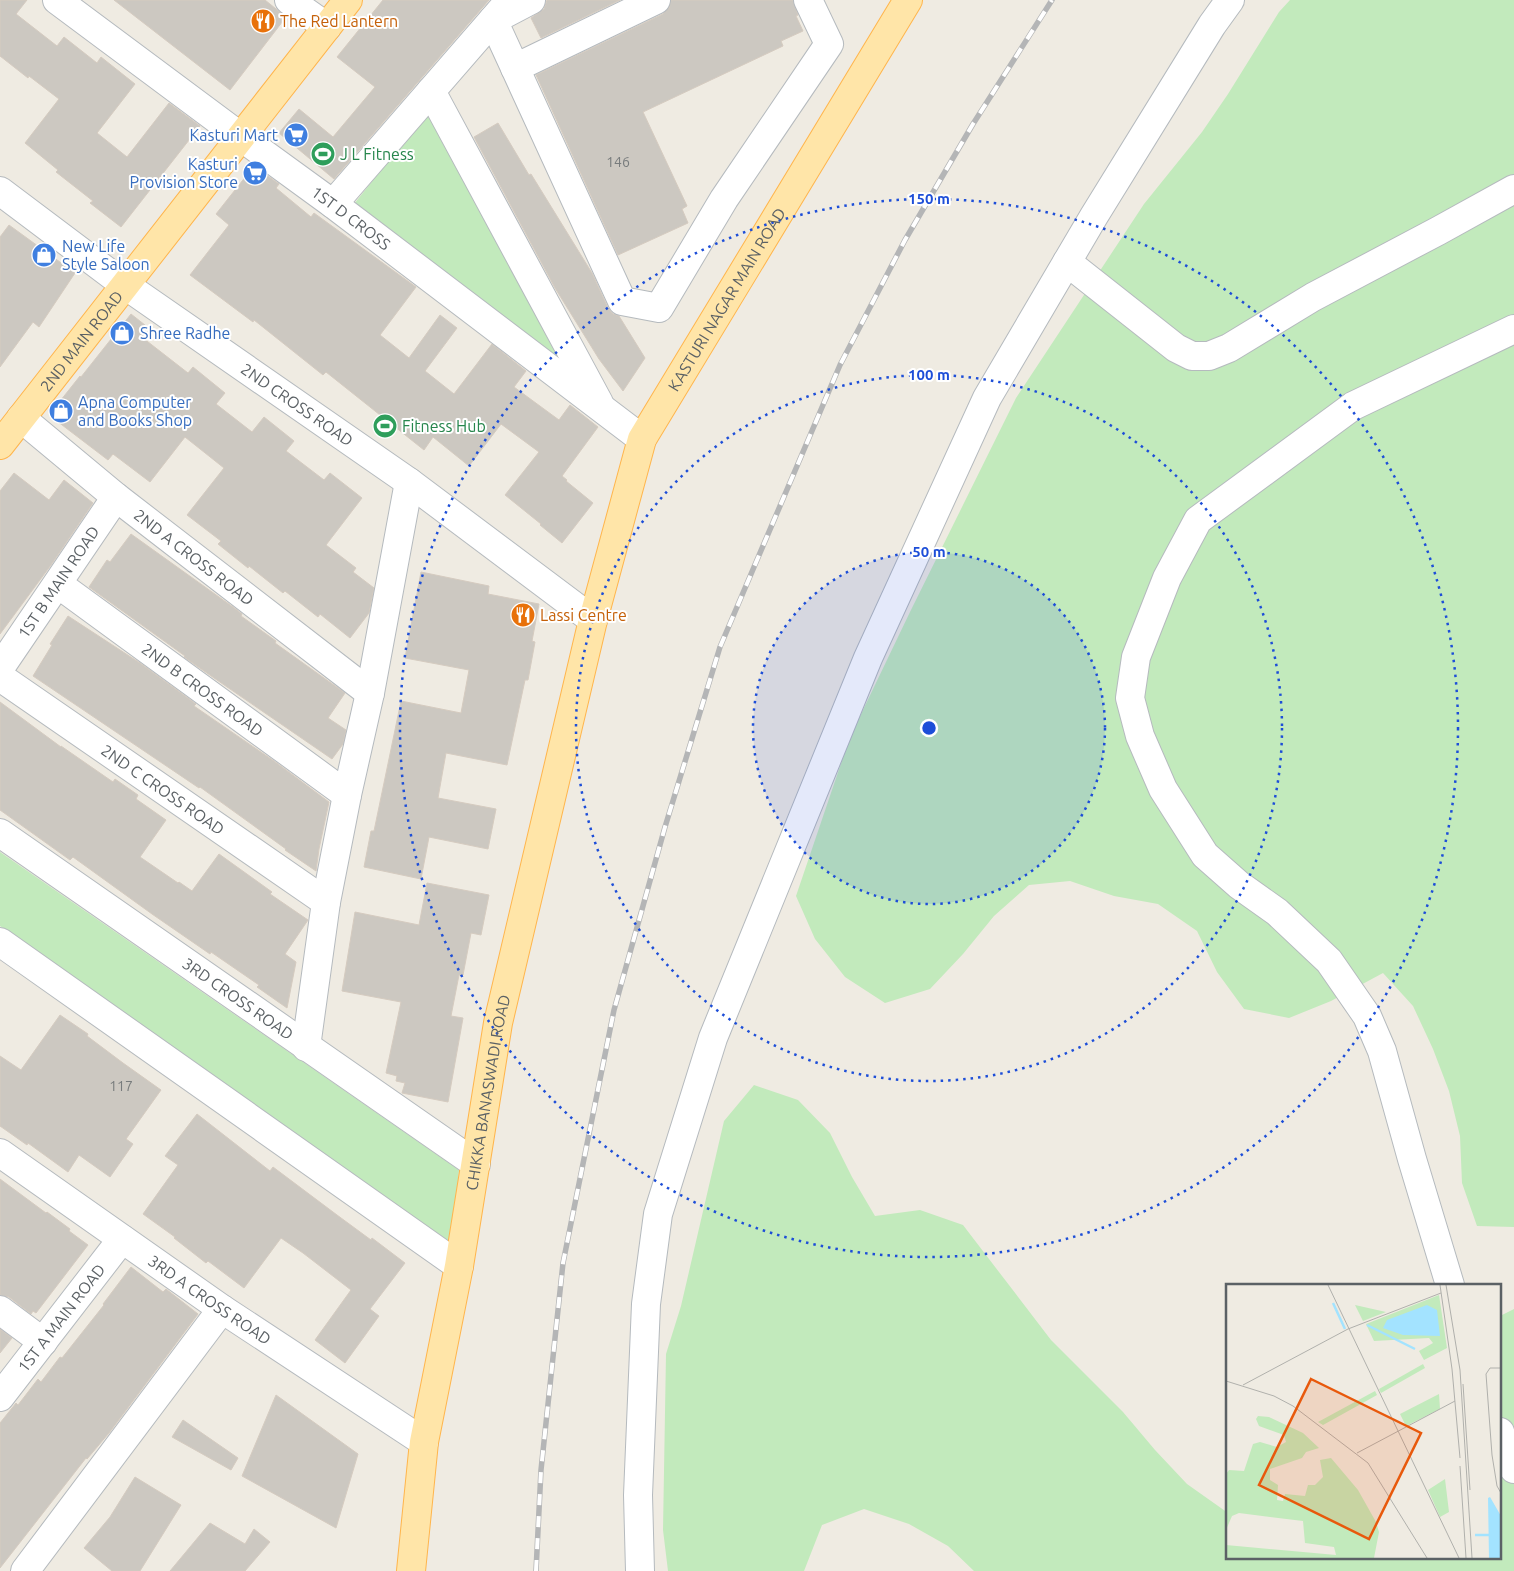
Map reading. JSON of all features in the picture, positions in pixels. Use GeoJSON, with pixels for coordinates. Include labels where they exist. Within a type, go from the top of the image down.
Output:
{"type":"FeatureCollection","features":[{"type":"Feature","properties":{"kind":"main road","name":"2ND MAIN ROAD"},"geometry":{"type":"LineString","coordinates":[[0,445],[348,0]]}},
{"type":"Feature","properties":{"kind":"main road","name":"KASTURI NAGAR MAIN ROAD"},"geometry":{"type":"LineString","coordinates":[[593,620],[642,439],[908,0]]}},
{"type":"Feature","properties":{"kind":"main road","name":"CHIKKA BANASWADI ROAD"},"geometry":{"type":"LineString","coordinates":[[411,1571],[424,1442],[459,1266],[498,1023],[593,620]]}},
{"type":"Feature","properties":{"kind":"street","name":"1ST D CROSS"},"geometry":{"type":"LineString","coordinates":[[57,0],[240,138],[333,204],[642,439]]}},
{"type":"Feature","properties":{"kind":"street"},"geometry":{"type":"LineString","coordinates":[[289,0],[327,27]]}},
{"type":"Feature","properties":{"kind":"street"},"geometry":{"type":"LineString","coordinates":[[333,204],[502,10],[530,0]]}},
{"type":"Feature","properties":{"kind":"street"},"geometry":{"type":"LineString","coordinates":[[515,68],[656,0]]}},
{"type":"Feature","properties":{"kind":"street"},"geometry":{"type":"LineString","coordinates":[[502,10],[515,68],[622,301],[659,308],[724,199],[829,44],[808,0]]}},
{"type":"Feature","properties":{"kind":"street"},"geometry":{"type":"LineString","coordinates":[[640,1571],[638,1495],[646,1313],[658,1214],[713,1038],[868,658],[982,407],[1067,262],[1207,33],[1230,0]]}},
{"type":"Feature","properties":{"kind":"street"},"geometry":{"type":"LineString","coordinates":[[431,91],[603,411]]}},
{"type":"Feature","properties":{"kind":"street"},"geometry":{"type":"LineString","coordinates":[[1067,262],[1176,348],[1192,356],[1209,356],[1229,348],[1313,296],[1514,189]]}},
{"type":"Feature","properties":{"kind":"street","name":"2ND CROSS ROAD"},"geometry":{"type":"LineString","coordinates":[[5,205],[125,285],[409,482],[593,620]]}},
{"type":"Feature","properties":{"kind":"street"},"geometry":{"type":"LineString","coordinates":[[1450,1284],[1382,1051],[1367,1016],[1329,962],[1277,912],[1239,885],[1205,855],[1163,789],[1140,736],[1130,698],[1136,657],[1167,578],[1198,520],[1354,406],[1514,330]]}},
{"type":"Feature","properties":{"kind":"street","name":"2ND A CROSS ROAD"},"geometry":{"type":"LineString","coordinates":[[21,418],[116,496],[370,692]]}},
{"type":"Feature","properties":{"kind":"street"},"geometry":{"type":"LineString","coordinates":[[306,1047],[326,902],[370,692],[409,482]]}},
{"type":"Feature","properties":{"kind":"street","name":"1ST B MAIN ROAD"},"geometry":{"type":"LineString","coordinates":[[0,668],[116,496]]}},
{"type":"Feature","properties":{"kind":"street","name":"2ND B CROSS ROAD"},"geometry":{"type":"LineString","coordinates":[[58,584],[347,795]]}},
{"type":"Feature","properties":{"kind":"street","name":"2ND C CROSS ROAD"},"geometry":{"type":"LineString","coordinates":[[0,677],[326,902]]}},
{"type":"Feature","properties":{"kind":"street","name":"3RD CROSS ROAD"},"geometry":{"type":"LineString","coordinates":[[0,833],[476,1164]]}},
{"type":"Feature","properties":{"kind":"street"},"geometry":{"type":"LineString","coordinates":[[0,942],[459,1266]]}},
{"type":"Feature","properties":{"kind":"street","name":"3RD A CROSS ROAD"},"geometry":{"type":"LineString","coordinates":[[0,1153],[222,1309],[424,1442]]}},
{"type":"Feature","properties":{"kind":"street","name":"1ST A MAIN ROAD"},"geometry":{"type":"LineString","coordinates":[[0,1396],[122,1239]]}},
{"type":"Feature","properties":{"kind":"street"},"geometry":{"type":"LineString","coordinates":[[25,1571],[222,1309]]}},
{"type":"Feature","properties":{"kind":"street"},"geometry":{"type":"LineString","coordinates":[[0,1310],[43,1342]]}},
{"type":"Feature","properties":{"kind":"street"},"geometry":{"type":"LineString","coordinates":[[1502,1437],[1514,1469]]}},
{"type":"Feature","properties":{"kind":"green space"},"geometry":{"type":"Polygon","coordinates":[[[1290,0],[1514,0],[1514,1227],[1477,1226],[1462,1183],[1460,1136],[1449,1091],[1433,1049],[1413,1006],[1383,973],[1331,1001],[1289,1018],[1244,1009],[1217,972],[1197,931],[1158,904],[1114,896],[1070,881],[1029,885],[994,916],[963,954],[930,989],[885,1003],[845,977],[815,939],[796,896],[850,737],[1016,398],[1144,204],[1202,132],[1279,12],[1290,0]]]}},
{"type":"Feature","properties":{"kind":"green space"},"geometry":{"type":"Polygon","coordinates":[[[429,110],[560,362],[354,204],[429,110]]]}},
{"type":"Feature","properties":{"kind":"green space"},"geometry":{"type":"Polygon","coordinates":[[[0,852],[459,1170],[452,1245],[0,926],[0,852]]]}},
{"type":"Feature","properties":{"kind":"green space"},"geometry":{"type":"Polygon","coordinates":[[[754,1085],[798,1100],[830,1133],[852,1177],[875,1216],[920,1210],[963,1225],[1051,1340],[1123,1412],[1187,1484],[1226,1512],[1226,1558],[1502,1558],[1502,1315],[1514,1309],[1514,1571],[974,1571],[948,1546],[909,1524],[864,1509],[822,1525],[804,1571],[668,1571],[663,1530],[666,1354],[681,1306],[724,1121],[754,1085]]]}},
{"type":"Feature","properties":{"kind":"building"},"geometry":{"type":"Polygon","coordinates":[[[0,0],[27,0],[16,14],[57,46],[64,37],[97,63],[101,57],[135,84],[97,133],[127,157],[169,103],[200,126],[121,227],[90,203],[93,201],[56,172],[58,170],[25,143],[59,99],[0,56],[0,0]]]}},
{"type":"Feature","properties":{"kind":"building"},"geometry":{"type":"Polygon","coordinates":[[[114,0],[265,0],[286,17],[230,90],[114,0]]]}},
{"type":"Feature","properties":{"kind":"building"},"geometry":{"type":"Polygon","coordinates":[[[383,0],[489,0],[334,179],[279,133],[299,109],[333,137],[375,87],[337,57],[383,0]]]}},
{"type":"Feature","properties":{"kind":"building"},"geometry":{"type":"Polygon","coordinates":[[[547,0],[620,0],[541,38],[531,18],[544,9],[547,0]]]}},
{"type":"Feature","properties":{"kind":"building"},"geometry":{"type":"Polygon","coordinates":[[[671,0],[793,0],[798,15],[796,16],[803,31],[781,41],[783,46],[643,112],[687,206],[682,209],[688,223],[618,255],[536,75],[663,14],[669,8],[671,0]]]}},
{"type":"Feature","properties":{"kind":"building"},"geometry":{"type":"Polygon","coordinates":[[[498,123],[592,273],[608,308],[613,314],[619,316],[645,358],[623,391],[599,359],[555,288],[474,137],[498,123]]]}},
{"type":"Feature","properties":{"kind":"building"},"geometry":{"type":"Polygon","coordinates":[[[254,166],[279,184],[276,188],[311,217],[314,213],[416,287],[380,335],[409,358],[440,315],[457,328],[425,371],[454,394],[492,344],[526,371],[514,387],[559,420],[570,405],[598,427],[562,476],[593,503],[562,543],[505,495],[539,452],[501,424],[469,466],[433,437],[424,450],[326,372],[323,375],[254,320],[253,322],[190,275],[229,225],[216,214],[254,166]]]}},
{"type":"Feature","properties":{"kind":"building"},"geometry":{"type":"Polygon","coordinates":[[[9,225],[75,273],[39,327],[33,322],[0,367],[0,237],[9,225]]]}},
{"type":"Feature","properties":{"kind":"building"},"geometry":{"type":"Polygon","coordinates":[[[131,314],[150,329],[143,338],[188,373],[193,367],[225,393],[216,404],[252,432],[264,417],[294,441],[286,451],[324,480],[330,473],[362,498],[326,545],[356,568],[353,572],[374,588],[369,613],[350,638],[320,614],[318,617],[285,591],[283,593],[249,566],[248,568],[218,544],[221,541],[187,515],[224,468],[185,437],[150,482],[113,454],[108,460],[49,415],[131,314]]]}},
{"type":"Feature","properties":{"kind":"building"},"geometry":{"type":"Polygon","coordinates":[[[14,473],[49,500],[64,480],[93,503],[51,565],[0,634],[0,491],[14,473]]]}},
{"type":"Feature","properties":{"kind":"building"},"geometry":{"type":"Polygon","coordinates":[[[131,534],[233,607],[242,614],[241,616],[276,641],[275,643],[345,693],[328,718],[346,730],[343,744],[332,759],[184,657],[89,587],[107,560],[110,562],[131,534]]]}},
{"type":"Feature","properties":{"kind":"building"},"geometry":{"type":"Polygon","coordinates":[[[421,572],[489,586],[488,594],[539,604],[532,641],[535,642],[528,680],[525,680],[507,765],[446,753],[438,798],[496,809],[488,849],[429,837],[421,879],[364,867],[371,831],[374,831],[401,701],[461,713],[469,670],[405,658],[421,572]]]}},
{"type":"Feature","properties":{"kind":"building"},"geometry":{"type":"Polygon","coordinates":[[[68,616],[140,663],[196,704],[194,706],[274,761],[329,802],[316,871],[200,787],[33,676],[68,616]]]}},
{"type":"Feature","properties":{"kind":"building"},"geometry":{"type":"Polygon","coordinates":[[[0,702],[61,747],[113,782],[115,779],[138,795],[136,799],[166,820],[140,857],[192,891],[219,854],[272,892],[270,894],[308,920],[285,954],[296,962],[287,1008],[257,987],[259,985],[211,952],[210,954],[73,857],[70,860],[0,810],[0,702]]]}},
{"type":"Feature","properties":{"kind":"building"},"geometry":{"type":"Polygon","coordinates":[[[427,883],[489,895],[481,935],[471,933],[463,975],[459,975],[451,1016],[463,1018],[448,1102],[402,1093],[405,1083],[396,1081],[397,1076],[386,1073],[401,1002],[342,991],[355,912],[419,925],[427,883]]]}},
{"type":"Feature","properties":{"kind":"building"},"geometry":{"type":"Polygon","coordinates":[[[60,1015],[161,1090],[126,1139],[133,1144],[110,1177],[79,1155],[68,1172],[28,1143],[27,1145],[0,1126],[0,1056],[21,1070],[60,1015]]]}},
{"type":"Feature","properties":{"kind":"building"},"geometry":{"type":"Polygon","coordinates":[[[197,1114],[270,1171],[273,1167],[405,1263],[370,1309],[379,1316],[345,1363],[315,1340],[351,1290],[303,1253],[281,1238],[244,1288],[208,1261],[206,1263],[143,1214],[178,1165],[165,1156],[197,1114]]]}},
{"type":"Feature","properties":{"kind":"building"},"geometry":{"type":"Polygon","coordinates":[[[0,1179],[70,1229],[69,1231],[88,1245],[36,1313],[33,1311],[31,1314],[9,1297],[0,1295],[0,1179]]]}},
{"type":"Feature","properties":{"kind":"building"},"geometry":{"type":"Polygon","coordinates":[[[131,1267],[163,1292],[166,1289],[198,1314],[109,1433],[86,1458],[0,1568],[0,1423],[16,1403],[18,1405],[38,1379],[41,1382],[60,1357],[62,1358],[131,1267]]]}},
{"type":"Feature","properties":{"kind":"building"},"geometry":{"type":"Polygon","coordinates":[[[0,1329],[12,1338],[0,1353],[0,1329]]]}},
{"type":"Feature","properties":{"kind":"building"},"geometry":{"type":"Polygon","coordinates":[[[276,1395],[358,1454],[336,1528],[242,1476],[276,1395]]]}},
{"type":"Feature","properties":{"kind":"building"},"geometry":{"type":"Polygon","coordinates":[[[183,1420],[238,1458],[231,1470],[172,1437],[183,1420]]]}},
{"type":"Feature","properties":{"kind":"building"},"geometry":{"type":"Polygon","coordinates":[[[135,1477],[181,1505],[140,1571],[112,1571],[84,1548],[110,1517],[135,1477]]]}},
{"type":"Feature","properties":{"kind":"building"},"geometry":{"type":"Polygon","coordinates":[[[210,1523],[245,1544],[254,1529],[270,1542],[245,1571],[170,1571],[210,1523]]]}},
{"type":"Feature","properties":{"kind":"railway"},"geometry":{"type":"LineString","coordinates":[[536,1571],[541,1470],[563,1263],[614,1010],[665,827],[720,647],[840,365],[905,240],[973,124],[1052,0]]}},
{"type":"Feature","properties":{"kind":"place","name":"The Red Lantern"},"geometry":{"type":"Point","coordinates":[263,21]}},
{"type":"Feature","properties":{"kind":"place","name":"Kasturi Mart"},"geometry":{"type":"Point","coordinates":[296,135]}},
{"type":"Feature","properties":{"kind":"place","name":"J L Fitness"},"geometry":{"type":"Point","coordinates":[323,154]}},
{"type":"Feature","properties":{"kind":"place","name":"Kasturi Provision Store"},"geometry":{"type":"Point","coordinates":[255,173]}},
{"type":"Feature","properties":{"kind":"place","name":"New Life Style Saloon"},"geometry":{"type":"Point","coordinates":[44,255]}},
{"type":"Feature","properties":{"kind":"place","name":"Shree Radhe"},"geometry":{"type":"Point","coordinates":[122,333]}},
{"type":"Feature","properties":{"kind":"place","name":"Apna Computer and Books Shop"},"geometry":{"type":"Point","coordinates":[61,411]}},
{"type":"Feature","properties":{"kind":"place","name":"Fitness Hub"},"geometry":{"type":"Point","coordinates":[385,426]}},
{"type":"Feature","properties":{"kind":"place","name":"Lassi Centre"},"geometry":{"type":"Point","coordinates":[523,615]}}]}
